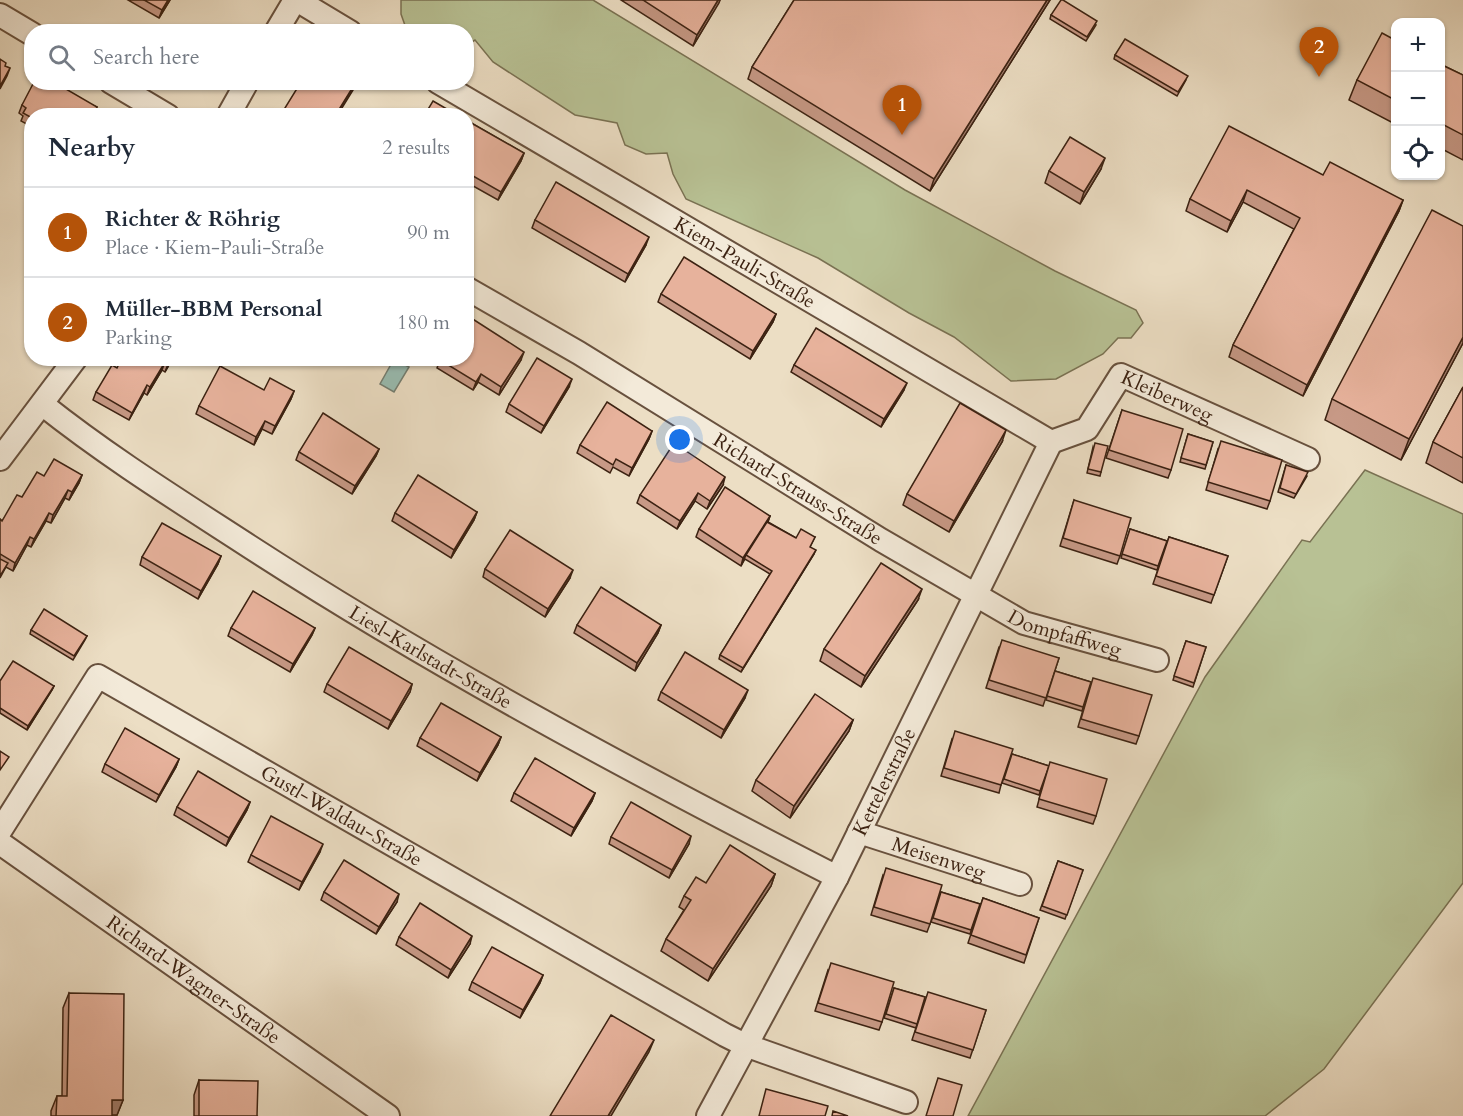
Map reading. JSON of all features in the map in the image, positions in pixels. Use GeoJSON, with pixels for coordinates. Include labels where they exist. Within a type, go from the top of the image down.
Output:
{"type":"FeatureCollection","features":[{"type":"Feature","properties":{"kind":"street"},"geometry":{"type":"LineString","coordinates":[[281,24],[296,0],[337,24]]}},
{"type":"Feature","properties":{"kind":"street"},"geometry":{"type":"LineString","coordinates":[[0,15],[24,29]]}},
{"type":"Feature","properties":{"kind":"street"},"geometry":{"type":"LineString","coordinates":[[124,90],[155,108]]}},
{"type":"Feature","properties":{"kind":"street"},"geometry":{"type":"LineString","coordinates":[[232,108],[243,90]]}},
{"type":"Feature","properties":{"kind":"street","name":"Kiem-Pauli-Straße"},"geometry":{"type":"LineString","coordinates":[[452,90],[1051,442]]}},
{"type":"Feature","properties":{"kind":"street","name":"Richard-Strauss-Straße"},"geometry":{"type":"LineString","coordinates":[[474,293],[579,353],[976,596]]}},
{"type":"Feature","properties":{"kind":"street"},"geometry":{"type":"LineString","coordinates":[[0,459],[70,366]]}},
{"type":"Feature","properties":{"kind":"street","name":"Kleiberweg"},"geometry":{"type":"LineString","coordinates":[[1051,442],[1087,429],[1121,375],[1308,459]]}},
{"type":"Feature","properties":{"kind":"street","name":"Liesl-Karlstadt-Straße"},"geometry":{"type":"LineString","coordinates":[[42,404],[96,447],[339,604],[516,708],[837,877]]}},
{"type":"Feature","properties":{"kind":"street","name":"Kettelerstraße"},"geometry":{"type":"LineString","coordinates":[[708,1116],[837,877],[1051,442]]}},
{"type":"Feature","properties":{"kind":"street","name":"Dompfaffweg"},"geometry":{"type":"LineString","coordinates":[[976,596],[1024,622],[1157,660]]}},
{"type":"Feature","properties":{"kind":"street","name":"Gustl-Waldau-Straße"},"geometry":{"type":"LineString","coordinates":[[0,831],[98,676],[630,983],[745,1045]]}},
{"type":"Feature","properties":{"kind":"street","name":"Meisenweg"},"geometry":{"type":"LineString","coordinates":[[859,832],[1020,884]]}},
{"type":"Feature","properties":{"kind":"street","name":"Richard-Wagner-Straße"},"geometry":{"type":"LineString","coordinates":[[0,843],[388,1116]]}},
{"type":"Feature","properties":{"kind":"street"},"geometry":{"type":"LineString","coordinates":[[745,1045],[906,1102]]}},
{"type":"Feature","properties":{"kind":"green space"},"geometry":{"type":"Polygon","coordinates":[[[401,0],[593,0],[905,190],[1055,271],[1136,310],[1143,323],[1131,338],[1118,338],[1103,354],[1056,379],[1011,381],[954,337],[909,313],[818,258],[686,199],[673,174],[667,153],[646,154],[625,145],[617,123],[575,115],[493,62],[474,41],[474,24],[405,24],[401,14],[401,0]]]}},
{"type":"Feature","properties":{"kind":"green space"},"geometry":{"type":"Polygon","coordinates":[[[1365,470],[1463,514],[1463,883],[1324,1069],[1265,1116],[968,1116],[1205,677],[1302,540],[1310,542],[1365,470]]]}},
{"type":"Feature","properties":{"kind":"water"},"geometry":{"type":"Polygon","coordinates":[[[390,366],[409,367],[394,392],[380,384],[390,366]]]}},
{"type":"Feature","properties":{"kind":"building"},"geometry":{"type":"Polygon","coordinates":[[[144,0],[168,0],[162,10],[144,0]]]}},
{"type":"Feature","properties":{"kind":"building"},"geometry":{"type":"Polygon","coordinates":[[[643,0],[718,0],[697,35],[643,0]]]}},
{"type":"Feature","properties":{"kind":"building"},"geometry":{"type":"Polygon","coordinates":[[[794,0],[1047,0],[934,179],[752,67],[794,0]]]}},
{"type":"Feature","properties":{"kind":"building"},"geometry":{"type":"Polygon","coordinates":[[[1061,0],[1097,21],[1087,37],[1051,15],[1061,0]]]}},
{"type":"Feature","properties":{"kind":"building"},"geometry":{"type":"Polygon","coordinates":[[[1382,33],[1391,38],[1391,98],[1357,80],[1382,33]]]}},
{"type":"Feature","properties":{"kind":"building"},"geometry":{"type":"Polygon","coordinates":[[[1125,39],[1188,76],[1178,92],[1115,55],[1125,39]]]}},
{"type":"Feature","properties":{"kind":"building"},"geometry":{"type":"Polygon","coordinates":[[[0,59],[6,63],[5,66],[10,68],[0,86],[0,59]]]}},
{"type":"Feature","properties":{"kind":"building"},"geometry":{"type":"Polygon","coordinates":[[[1445,66],[1463,75],[1463,135],[1445,126],[1445,66]]]}},
{"type":"Feature","properties":{"kind":"building"},"geometry":{"type":"Polygon","coordinates":[[[30,90],[68,90],[97,107],[26,108],[22,105],[30,90]]]}},
{"type":"Feature","properties":{"kind":"building"},"geometry":{"type":"Polygon","coordinates":[[[296,90],[351,90],[340,108],[285,108],[296,90]]]}},
{"type":"Feature","properties":{"kind":"building"},"geometry":{"type":"Polygon","coordinates":[[[433,101],[445,108],[429,108],[433,101]]]}},
{"type":"Feature","properties":{"kind":"building"},"geometry":{"type":"Polygon","coordinates":[[[474,125],[524,153],[501,192],[474,177],[474,125]]]}},
{"type":"Feature","properties":{"kind":"building"},"geometry":{"type":"Polygon","coordinates":[[[1229,126],[1323,175],[1330,162],[1403,200],[1307,385],[1233,345],[1300,218],[1247,190],[1231,221],[1190,199],[1229,126]]]}},
{"type":"Feature","properties":{"kind":"building"},"geometry":{"type":"Polygon","coordinates":[[[1070,137],[1105,158],[1084,192],[1049,171],[1070,137]]]}},
{"type":"Feature","properties":{"kind":"building"},"geometry":{"type":"Polygon","coordinates":[[[556,182],[649,237],[628,274],[535,220],[556,182]]]}},
{"type":"Feature","properties":{"kind":"building"},"geometry":{"type":"Polygon","coordinates":[[[1432,210],[1463,226],[1463,337],[1409,439],[1332,399],[1432,210]]]}},
{"type":"Feature","properties":{"kind":"building"},"geometry":{"type":"Polygon","coordinates":[[[684,257],[776,314],[753,351],[661,294],[684,257]]]}},
{"type":"Feature","properties":{"kind":"building"},"geometry":{"type":"Polygon","coordinates":[[[474,320],[524,352],[501,387],[481,374],[476,382],[450,366],[474,366],[474,320]]]}},
{"type":"Feature","properties":{"kind":"building"},"geometry":{"type":"Polygon","coordinates":[[[816,328],[907,383],[884,419],[794,365],[816,328]]]}},
{"type":"Feature","properties":{"kind":"building"},"geometry":{"type":"Polygon","coordinates":[[[537,358],[572,379],[544,426],[509,404],[537,358]]]}},
{"type":"Feature","properties":{"kind":"building"},"geometry":{"type":"Polygon","coordinates":[[[111,366],[117,368],[118,366],[163,366],[150,387],[147,385],[132,413],[96,392],[111,366]]]}},
{"type":"Feature","properties":{"kind":"building"},"geometry":{"type":"Polygon","coordinates":[[[220,366],[264,390],[270,378],[294,391],[275,426],[265,421],[256,437],[199,406],[220,366]]]}},
{"type":"Feature","properties":{"kind":"building"},"geometry":{"type":"Polygon","coordinates":[[[1463,387],[1463,458],[1433,442],[1463,387]]]}},
{"type":"Feature","properties":{"kind":"building"},"geometry":{"type":"Polygon","coordinates":[[[607,402],[652,431],[632,468],[616,459],[613,465],[580,445],[607,402]]]}},
{"type":"Feature","properties":{"kind":"building"},"geometry":{"type":"Polygon","coordinates":[[[960,403],[1006,430],[954,521],[907,494],[960,403]]]}},
{"type":"Feature","properties":{"kind":"building"},"geometry":{"type":"Polygon","coordinates":[[[1122,410],[1183,429],[1171,470],[1109,450],[1122,410]]]}},
{"type":"Feature","properties":{"kind":"building"},"geometry":{"type":"Polygon","coordinates":[[[323,413],[379,449],[355,486],[299,452],[323,413]]]}},
{"type":"Feature","properties":{"kind":"building"},"geometry":{"type":"Polygon","coordinates":[[[1188,434],[1213,442],[1206,465],[1181,458],[1188,434]]]}},
{"type":"Feature","properties":{"kind":"building"},"geometry":{"type":"Polygon","coordinates":[[[1221,441],[1282,460],[1270,501],[1208,482],[1221,441]]]}},
{"type":"Feature","properties":{"kind":"building"},"geometry":{"type":"Polygon","coordinates":[[[674,443],[725,477],[710,501],[698,493],[680,521],[640,495],[674,443]]]}},
{"type":"Feature","properties":{"kind":"building"},"geometry":{"type":"Polygon","coordinates":[[[1095,443],[1108,446],[1101,472],[1088,469],[1095,443]]]}},
{"type":"Feature","properties":{"kind":"building"},"geometry":{"type":"Polygon","coordinates":[[[54,459],[82,475],[72,492],[68,490],[53,515],[49,513],[34,539],[30,537],[15,563],[0,554],[0,519],[2,521],[17,495],[22,497],[37,472],[44,476],[54,459]]]}},
{"type":"Feature","properties":{"kind":"building"},"geometry":{"type":"Polygon","coordinates":[[[1286,465],[1308,472],[1296,494],[1280,488],[1286,465]]]}},
{"type":"Feature","properties":{"kind":"building"},"geometry":{"type":"Polygon","coordinates":[[[418,475],[477,512],[454,550],[395,513],[418,475]]]}},
{"type":"Feature","properties":{"kind":"building"},"geometry":{"type":"Polygon","coordinates":[[[725,487],[770,516],[743,558],[699,529],[725,487]]]}},
{"type":"Feature","properties":{"kind":"building"},"geometry":{"type":"Polygon","coordinates":[[[1074,500],[1131,518],[1120,556],[1063,538],[1074,500]]]}},
{"type":"Feature","properties":{"kind":"building"},"geometry":{"type":"Polygon","coordinates":[[[767,522],[796,538],[801,529],[815,537],[810,547],[816,550],[743,668],[720,655],[772,571],[746,555],[767,522]]]}},
{"type":"Feature","properties":{"kind":"building"},"geometry":{"type":"Polygon","coordinates":[[[162,523],[221,556],[201,591],[142,557],[162,523]]]}},
{"type":"Feature","properties":{"kind":"building"},"geometry":{"type":"Polygon","coordinates":[[[1130,529],[1167,541],[1158,566],[1122,554],[1130,529]]]}},
{"type":"Feature","properties":{"kind":"building"},"geometry":{"type":"Polygon","coordinates":[[[510,530],[573,570],[548,609],[485,569],[510,530]]]}},
{"type":"Feature","properties":{"kind":"building"},"geometry":{"type":"Polygon","coordinates":[[[1169,537],[1228,556],[1214,595],[1156,576],[1169,537]]]}},
{"type":"Feature","properties":{"kind":"building"},"geometry":{"type":"Polygon","coordinates":[[[0,559],[8,563],[0,576],[0,559]]]}},
{"type":"Feature","properties":{"kind":"building"},"geometry":{"type":"Polygon","coordinates":[[[881,563],[922,589],[865,676],[824,649],[881,563]]]}},
{"type":"Feature","properties":{"kind":"building"},"geometry":{"type":"Polygon","coordinates":[[[601,587],[661,625],[637,663],[577,625],[601,587]]]}},
{"type":"Feature","properties":{"kind":"building"},"geometry":{"type":"Polygon","coordinates":[[[253,591],[315,628],[293,664],[231,628],[253,591]]]}},
{"type":"Feature","properties":{"kind":"building"},"geometry":{"type":"Polygon","coordinates":[[[44,609],[87,636],[74,656],[31,630],[44,609]]]}},
{"type":"Feature","properties":{"kind":"building"},"geometry":{"type":"Polygon","coordinates":[[[1002,640],[1059,658],[1046,698],[989,680],[1002,640]]]}},
{"type":"Feature","properties":{"kind":"building"},"geometry":{"type":"Polygon","coordinates":[[[1186,641],[1206,647],[1194,683],[1174,676],[1186,641]]]}},
{"type":"Feature","properties":{"kind":"building"},"geometry":{"type":"Polygon","coordinates":[[[349,647],[412,684],[391,721],[327,684],[349,647]]]}},
{"type":"Feature","properties":{"kind":"building"},"geometry":{"type":"Polygon","coordinates":[[[685,652],[748,690],[724,730],[661,692],[685,652]]]}},
{"type":"Feature","properties":{"kind":"building"},"geometry":{"type":"Polygon","coordinates":[[[13,661],[54,686],[28,726],[0,708],[0,681],[13,661]]]}},
{"type":"Feature","properties":{"kind":"building"},"geometry":{"type":"Polygon","coordinates":[[[1055,671],[1091,682],[1083,707],[1047,696],[1055,671]]]}},
{"type":"Feature","properties":{"kind":"building"},"geometry":{"type":"Polygon","coordinates":[[[1093,678],[1152,695],[1139,736],[1081,719],[1093,678]]]}},
{"type":"Feature","properties":{"kind":"building"},"geometry":{"type":"Polygon","coordinates":[[[815,694],[853,720],[794,806],[756,780],[815,694]]]}},
{"type":"Feature","properties":{"kind":"building"},"geometry":{"type":"Polygon","coordinates":[[[441,703],[501,737],[480,773],[420,738],[441,703]]]}},
{"type":"Feature","properties":{"kind":"building"},"geometry":{"type":"Polygon","coordinates":[[[125,728],[179,759],[159,795],[105,764],[125,728]]]}},
{"type":"Feature","properties":{"kind":"building"},"geometry":{"type":"Polygon","coordinates":[[[955,731],[1013,749],[1001,785],[944,768],[955,731]]]}},
{"type":"Feature","properties":{"kind":"building"},"geometry":{"type":"Polygon","coordinates":[[[0,751],[9,757],[0,770],[0,751]]]}},
{"type":"Feature","properties":{"kind":"building"},"geometry":{"type":"Polygon","coordinates":[[[1012,754],[1049,766],[1040,791],[1004,779],[1012,754]]]}},
{"type":"Feature","properties":{"kind":"building"},"geometry":{"type":"Polygon","coordinates":[[[535,758],[595,793],[574,828],[514,793],[535,758]]]}},
{"type":"Feature","properties":{"kind":"building"},"geometry":{"type":"Polygon","coordinates":[[[1050,762],[1107,779],[1096,816],[1039,799],[1050,762]]]}},
{"type":"Feature","properties":{"kind":"building"},"geometry":{"type":"Polygon","coordinates":[[[198,771],[250,802],[229,838],[177,807],[198,771]]]}},
{"type":"Feature","properties":{"kind":"building"},"geometry":{"type":"Polygon","coordinates":[[[631,802],[691,836],[672,870],[611,837],[631,802]]]}},
{"type":"Feature","properties":{"kind":"building"},"geometry":{"type":"Polygon","coordinates":[[[271,816],[323,844],[302,882],[251,855],[271,816]]]}},
{"type":"Feature","properties":{"kind":"building"},"geometry":{"type":"Polygon","coordinates":[[[730,845],[775,874],[713,969],[666,939],[691,900],[684,896],[696,877],[706,883],[730,845]]]}},
{"type":"Feature","properties":{"kind":"building"},"geometry":{"type":"Polygon","coordinates":[[[344,860],[399,894],[379,927],[324,892],[344,860]]]}},
{"type":"Feature","properties":{"kind":"building"},"geometry":{"type":"Polygon","coordinates":[[[1058,861],[1083,870],[1067,915],[1042,906],[1058,861]]]}},
{"type":"Feature","properties":{"kind":"building"},"geometry":{"type":"Polygon","coordinates":[[[886,868],[942,885],[930,924],[874,907],[886,868]]]}},
{"type":"Feature","properties":{"kind":"building"},"geometry":{"type":"Polygon","coordinates":[[[941,892],[980,904],[971,930],[933,918],[941,892]]]}},
{"type":"Feature","properties":{"kind":"building"},"geometry":{"type":"Polygon","coordinates":[[[983,898],[1039,918],[1026,955],[971,935],[983,898]]]}},
{"type":"Feature","properties":{"kind":"building"},"geometry":{"type":"Polygon","coordinates":[[[420,903],[472,936],[451,970],[399,937],[420,903]]]}},
{"type":"Feature","properties":{"kind":"building"},"geometry":{"type":"Polygon","coordinates":[[[492,947],[543,975],[523,1010],[472,982],[492,947]]]}},
{"type":"Feature","properties":{"kind":"building"},"geometry":{"type":"Polygon","coordinates":[[[831,963],[894,982],[882,1022],[818,1003],[831,963]]]}},
{"type":"Feature","properties":{"kind":"building"},"geometry":{"type":"Polygon","coordinates":[[[894,988],[925,997],[917,1024],[886,1014],[894,988]]]}},
{"type":"Feature","properties":{"kind":"building"},"geometry":{"type":"Polygon","coordinates":[[[928,992],[986,1010],[973,1050],[915,1032],[928,992]]]}},
{"type":"Feature","properties":{"kind":"building"},"geometry":{"type":"Polygon","coordinates":[[[69,993],[124,994],[123,1100],[112,1100],[112,1116],[56,1116],[57,1096],[67,1096],[69,993]]]}},
{"type":"Feature","properties":{"kind":"building"},"geometry":{"type":"Polygon","coordinates":[[[611,1015],[654,1040],[608,1116],[550,1116],[611,1015]]]}},
{"type":"Feature","properties":{"kind":"building"},"geometry":{"type":"Polygon","coordinates":[[[938,1078],[962,1085],[953,1116],[926,1116],[938,1078]]]}},
{"type":"Feature","properties":{"kind":"building"},"geometry":{"type":"Polygon","coordinates":[[[199,1080],[258,1081],[257,1116],[199,1116],[199,1080]]]}},
{"type":"Feature","properties":{"kind":"building"},"geometry":{"type":"Polygon","coordinates":[[[766,1089],[828,1106],[825,1116],[759,1116],[766,1089]]]}},
{"type":"Feature","properties":{"kind":"building"},"geometry":{"type":"Polygon","coordinates":[[[833,1111],[848,1116],[832,1116],[833,1111]]]}},
{"type":"Feature","properties":{"kind":"place","name":"Müller-BBM Personal"},"geometry":{"type":"Point","coordinates":[1319,77]}},
{"type":"Feature","properties":{"kind":"place","name":"Richter & Röhrig"},"geometry":{"type":"Point","coordinates":[902,135]}}]}
